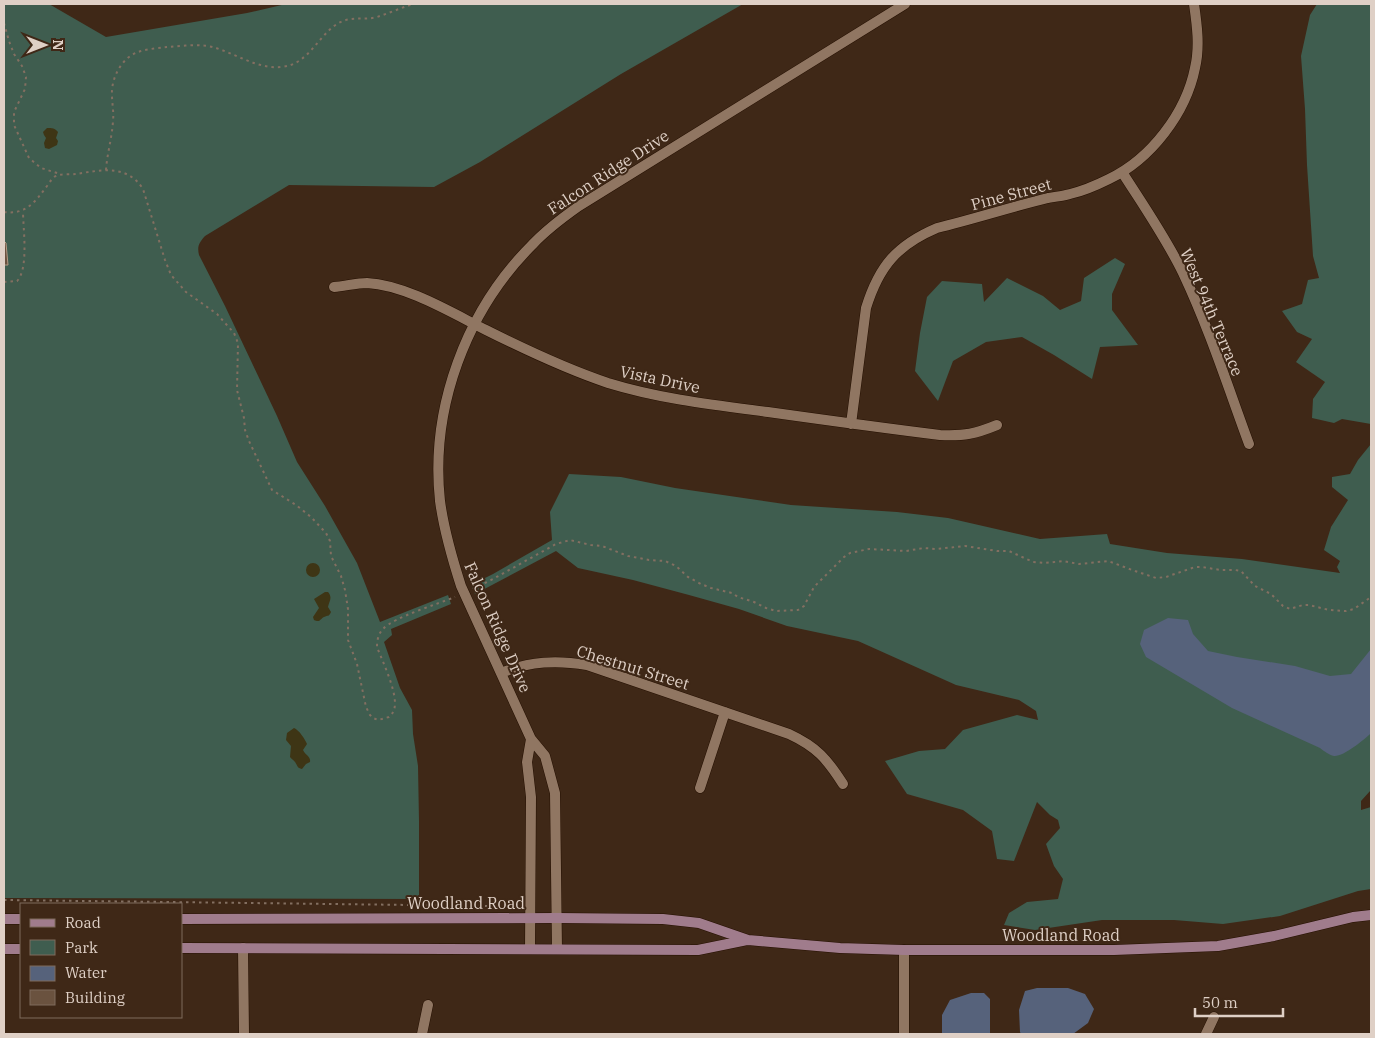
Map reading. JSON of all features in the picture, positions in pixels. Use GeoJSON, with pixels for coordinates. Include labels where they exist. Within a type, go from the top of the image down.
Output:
{"type":"FeatureCollection","features":[{"type":"Feature","properties":{"kind":"main road","name":"Woodland Road"},"geometry":{"type":"LineString","coordinates":[[182,918],[663,919],[699,923],[748,940],[840,948],[904,950],[1114,950],[1218,946],[1274,936],[1371,914]]}},
{"type":"Feature","properties":{"kind":"main road"},"geometry":{"type":"LineString","coordinates":[[4,919],[20,919]]}},
{"type":"Feature","properties":{"kind":"main road","name":"Woodland Road"},"geometry":{"type":"LineString","coordinates":[[182,948],[698,950],[748,940]]}},
{"type":"Feature","properties":{"kind":"main road"},"geometry":{"type":"LineString","coordinates":[[4,949],[20,949]]}},
{"type":"Feature","properties":{"kind":"street","name":"Falcon Ridge Drive"},"geometry":{"type":"LineString","coordinates":[[557,949],[555,793],[545,756],[531,739],[464,592],[452,560],[445,533],[440,500],[440,440],[445,407],[462,349],[496,287],[532,244],[552,226],[572,211],[904,4]]}},
{"type":"Feature","properties":{"kind":"street","name":"Pine Street"},"geometry":{"type":"LineString","coordinates":[[851,424],[866,308],[880,274],[891,259],[905,246],[937,228],[1048,198],[1072,194],[1109,179],[1122,172],[1153,147],[1171,123],[1184,99],[1195,68],[1198,35],[1194,4]]}},
{"type":"Feature","properties":{"kind":"street","name":"West 94th Terrace"},"geometry":{"type":"LineString","coordinates":[[1122,172],[1153,220],[1182,271],[1249,444]]}},
{"type":"Feature","properties":{"kind":"street","name":"Vista Drive"},"geometry":{"type":"LineString","coordinates":[[334,287],[366,283],[401,291],[430,302],[528,352],[608,383],[649,394],[691,402],[940,435],[976,434],[997,425]]}},
{"type":"Feature","properties":{"kind":"street","name":"Chestnut Street"},"geometry":{"type":"LineString","coordinates":[[502,673],[528,664],[548,661],[587,665],[803,740],[829,762],[843,784]]}},
{"type":"Feature","properties":{"kind":"street"},"geometry":{"type":"LineString","coordinates":[[700,788],[725,712]]}},
{"type":"Feature","properties":{"kind":"street"},"geometry":{"type":"LineString","coordinates":[[530,949],[531,797],[527,762],[531,739]]}},
{"type":"Feature","properties":{"kind":"street"},"geometry":{"type":"LineString","coordinates":[[244,948],[244,1034]]}},
{"type":"Feature","properties":{"kind":"street"},"geometry":{"type":"LineString","coordinates":[[904,950],[904,1034]]}},
{"type":"Feature","properties":{"kind":"street"},"geometry":{"type":"LineString","coordinates":[[422,1034],[428,1005]]}},
{"type":"Feature","properties":{"kind":"street"},"geometry":{"type":"LineString","coordinates":[[1206,1034],[1214,1017]]}},
{"type":"Feature","properties":{"kind":"path"},"geometry":{"type":"LineString","coordinates":[[106,170],[114,114],[112,85],[122,65],[137,52],[168,47],[203,46],[216,48],[250,62],[281,67],[306,57],[335,26],[343,21],[377,17],[413,4]]}},
{"type":"Feature","properties":{"kind":"path"},"geometry":{"type":"LineString","coordinates":[[4,23],[14,54],[22,66],[26,77],[24,89],[14,112],[14,125],[29,158],[41,168],[60,174],[114,170],[129,175],[138,181],[143,189],[171,275],[186,292],[217,314],[234,333],[238,343],[238,390],[245,430],[249,441],[272,490],[311,517],[326,533],[330,541],[331,556],[341,576],[345,590],[348,609],[348,640],[357,664],[366,707],[370,715],[378,720],[389,717],[394,710],[392,690],[377,647],[381,630],[394,621],[493,579],[556,544],[570,540],[602,546],[628,556],[665,561],[676,566],[701,584],[732,593],[776,611],[798,610],[804,606],[814,587],[850,553],[869,549],[906,551],[965,546],[1009,551],[1033,562],[1063,561],[1079,564],[1108,561],[1156,578],[1166,578],[1195,567],[1234,570],[1241,572],[1255,586],[1271,594],[1283,606],[1290,608],[1303,605],[1329,610],[1354,609],[1371,597]]}},
{"type":"Feature","properties":{"kind":"path"},"geometry":{"type":"LineString","coordinates":[[4,212],[23,211],[37,199],[52,178],[60,174]]}},
{"type":"Feature","properties":{"kind":"path"},"geometry":{"type":"LineString","coordinates":[[4,282],[17,281],[21,277],[24,255],[23,211]]}},
{"type":"Feature","properties":{"kind":"path"},"geometry":{"type":"LineString","coordinates":[[4,900],[500,906]]}},
{"type":"Feature","properties":{"kind":"green space"},"geometry":{"type":"Polygon","coordinates":[[[4,4],[49,4],[106,37],[247,13],[286,4],[743,4],[621,74],[480,162],[434,187],[289,185],[205,236],[199,245],[199,255],[225,306],[297,462],[325,506],[357,563],[380,622],[448,595],[451,604],[391,629],[392,635],[384,642],[400,688],[412,710],[413,734],[418,766],[419,899],[4,898],[4,4]]]}},
{"type":"Feature","properties":{"kind":"green space"},"geometry":{"type":"Polygon","coordinates":[[[1317,4],[1371,4],[1371,424],[1342,419],[1334,423],[1312,418],[1313,399],[1325,382],[1296,362],[1312,339],[1297,332],[1282,311],[1302,304],[1308,280],[1319,278],[1313,256],[1301,56],[1310,15],[1317,4]]]}},
{"type":"Feature","properties":{"kind":"green space"},"geometry":{"type":"Polygon","coordinates":[[[1115,258],[1125,264],[1112,294],[1112,310],[1138,345],[1100,347],[1092,379],[1022,337],[986,342],[953,361],[938,401],[915,371],[927,297],[942,281],[982,284],[984,302],[1007,278],[1043,296],[1060,310],[1081,301],[1084,278],[1115,258]]]}},
{"type":"Feature","properties":{"kind":"green space"},"geometry":{"type":"Polygon","coordinates":[[[1371,444],[1371,790],[1361,801],[1361,810],[1371,807],[1371,889],[1358,891],[1280,916],[1223,924],[1174,920],[1102,920],[1035,930],[1004,925],[1009,913],[1027,902],[1058,899],[1063,879],[1054,866],[1046,844],[1060,828],[1058,820],[1037,802],[1014,861],[997,859],[992,831],[963,810],[907,794],[885,761],[919,751],[945,749],[963,730],[1017,715],[1038,720],[1036,711],[1019,700],[956,685],[858,641],[787,626],[739,609],[689,595],[578,568],[556,551],[475,594],[471,585],[552,540],[550,512],[569,474],[621,477],[675,488],[791,505],[897,512],[948,518],[1040,539],[1107,534],[1110,544],[1167,553],[1242,559],[1340,573],[1337,567],[1340,561],[1324,550],[1331,527],[1348,500],[1332,487],[1332,477],[1350,474],[1371,444]]]}},
{"type":"Feature","properties":{"kind":"sand"},"geometry":{"type":"Polygon","coordinates":[[[47,128],[53,128],[58,132],[56,138],[58,141],[57,145],[49,149],[45,148],[44,143],[46,138],[43,132],[47,128]]]}},
{"type":"Feature","properties":{"kind":"sand"},"geometry":{"type":"Polygon","coordinates":[[[310,563],[316,563],[320,570],[316,577],[310,577],[306,573],[306,567],[310,563]]]}},
{"type":"Feature","properties":{"kind":"sand"},"geometry":{"type":"Polygon","coordinates":[[[328,592],[330,596],[328,607],[331,612],[319,621],[316,621],[313,617],[319,608],[314,599],[328,592]]]}},
{"type":"Feature","properties":{"kind":"sand"},"geometry":{"type":"Polygon","coordinates":[[[294,728],[302,735],[307,744],[303,750],[310,758],[310,762],[302,769],[290,757],[291,746],[286,740],[287,733],[294,728]]]}},
{"type":"Feature","properties":{"kind":"water"},"geometry":{"type":"Polygon","coordinates":[[[1168,618],[1188,620],[1193,634],[1208,651],[1295,666],[1330,676],[1351,674],[1371,649],[1371,733],[1348,751],[1334,756],[1232,708],[1146,657],[1140,644],[1144,630],[1168,618]]]}},
{"type":"Feature","properties":{"kind":"water"},"geometry":{"type":"Polygon","coordinates":[[[1037,988],[1068,988],[1085,994],[1094,1009],[1088,1023],[1073,1034],[1021,1034],[1019,1010],[1025,991],[1037,988]]]}},
{"type":"Feature","properties":{"kind":"water"},"geometry":{"type":"Polygon","coordinates":[[[971,993],[984,993],[990,999],[990,1034],[942,1034],[942,1015],[950,1000],[971,993]]]}},
{"type":"Feature","properties":{"kind":"building"},"geometry":{"type":"Polygon","coordinates":[[[4,241],[6,243],[8,265],[4,265],[4,241]]]}}]}
